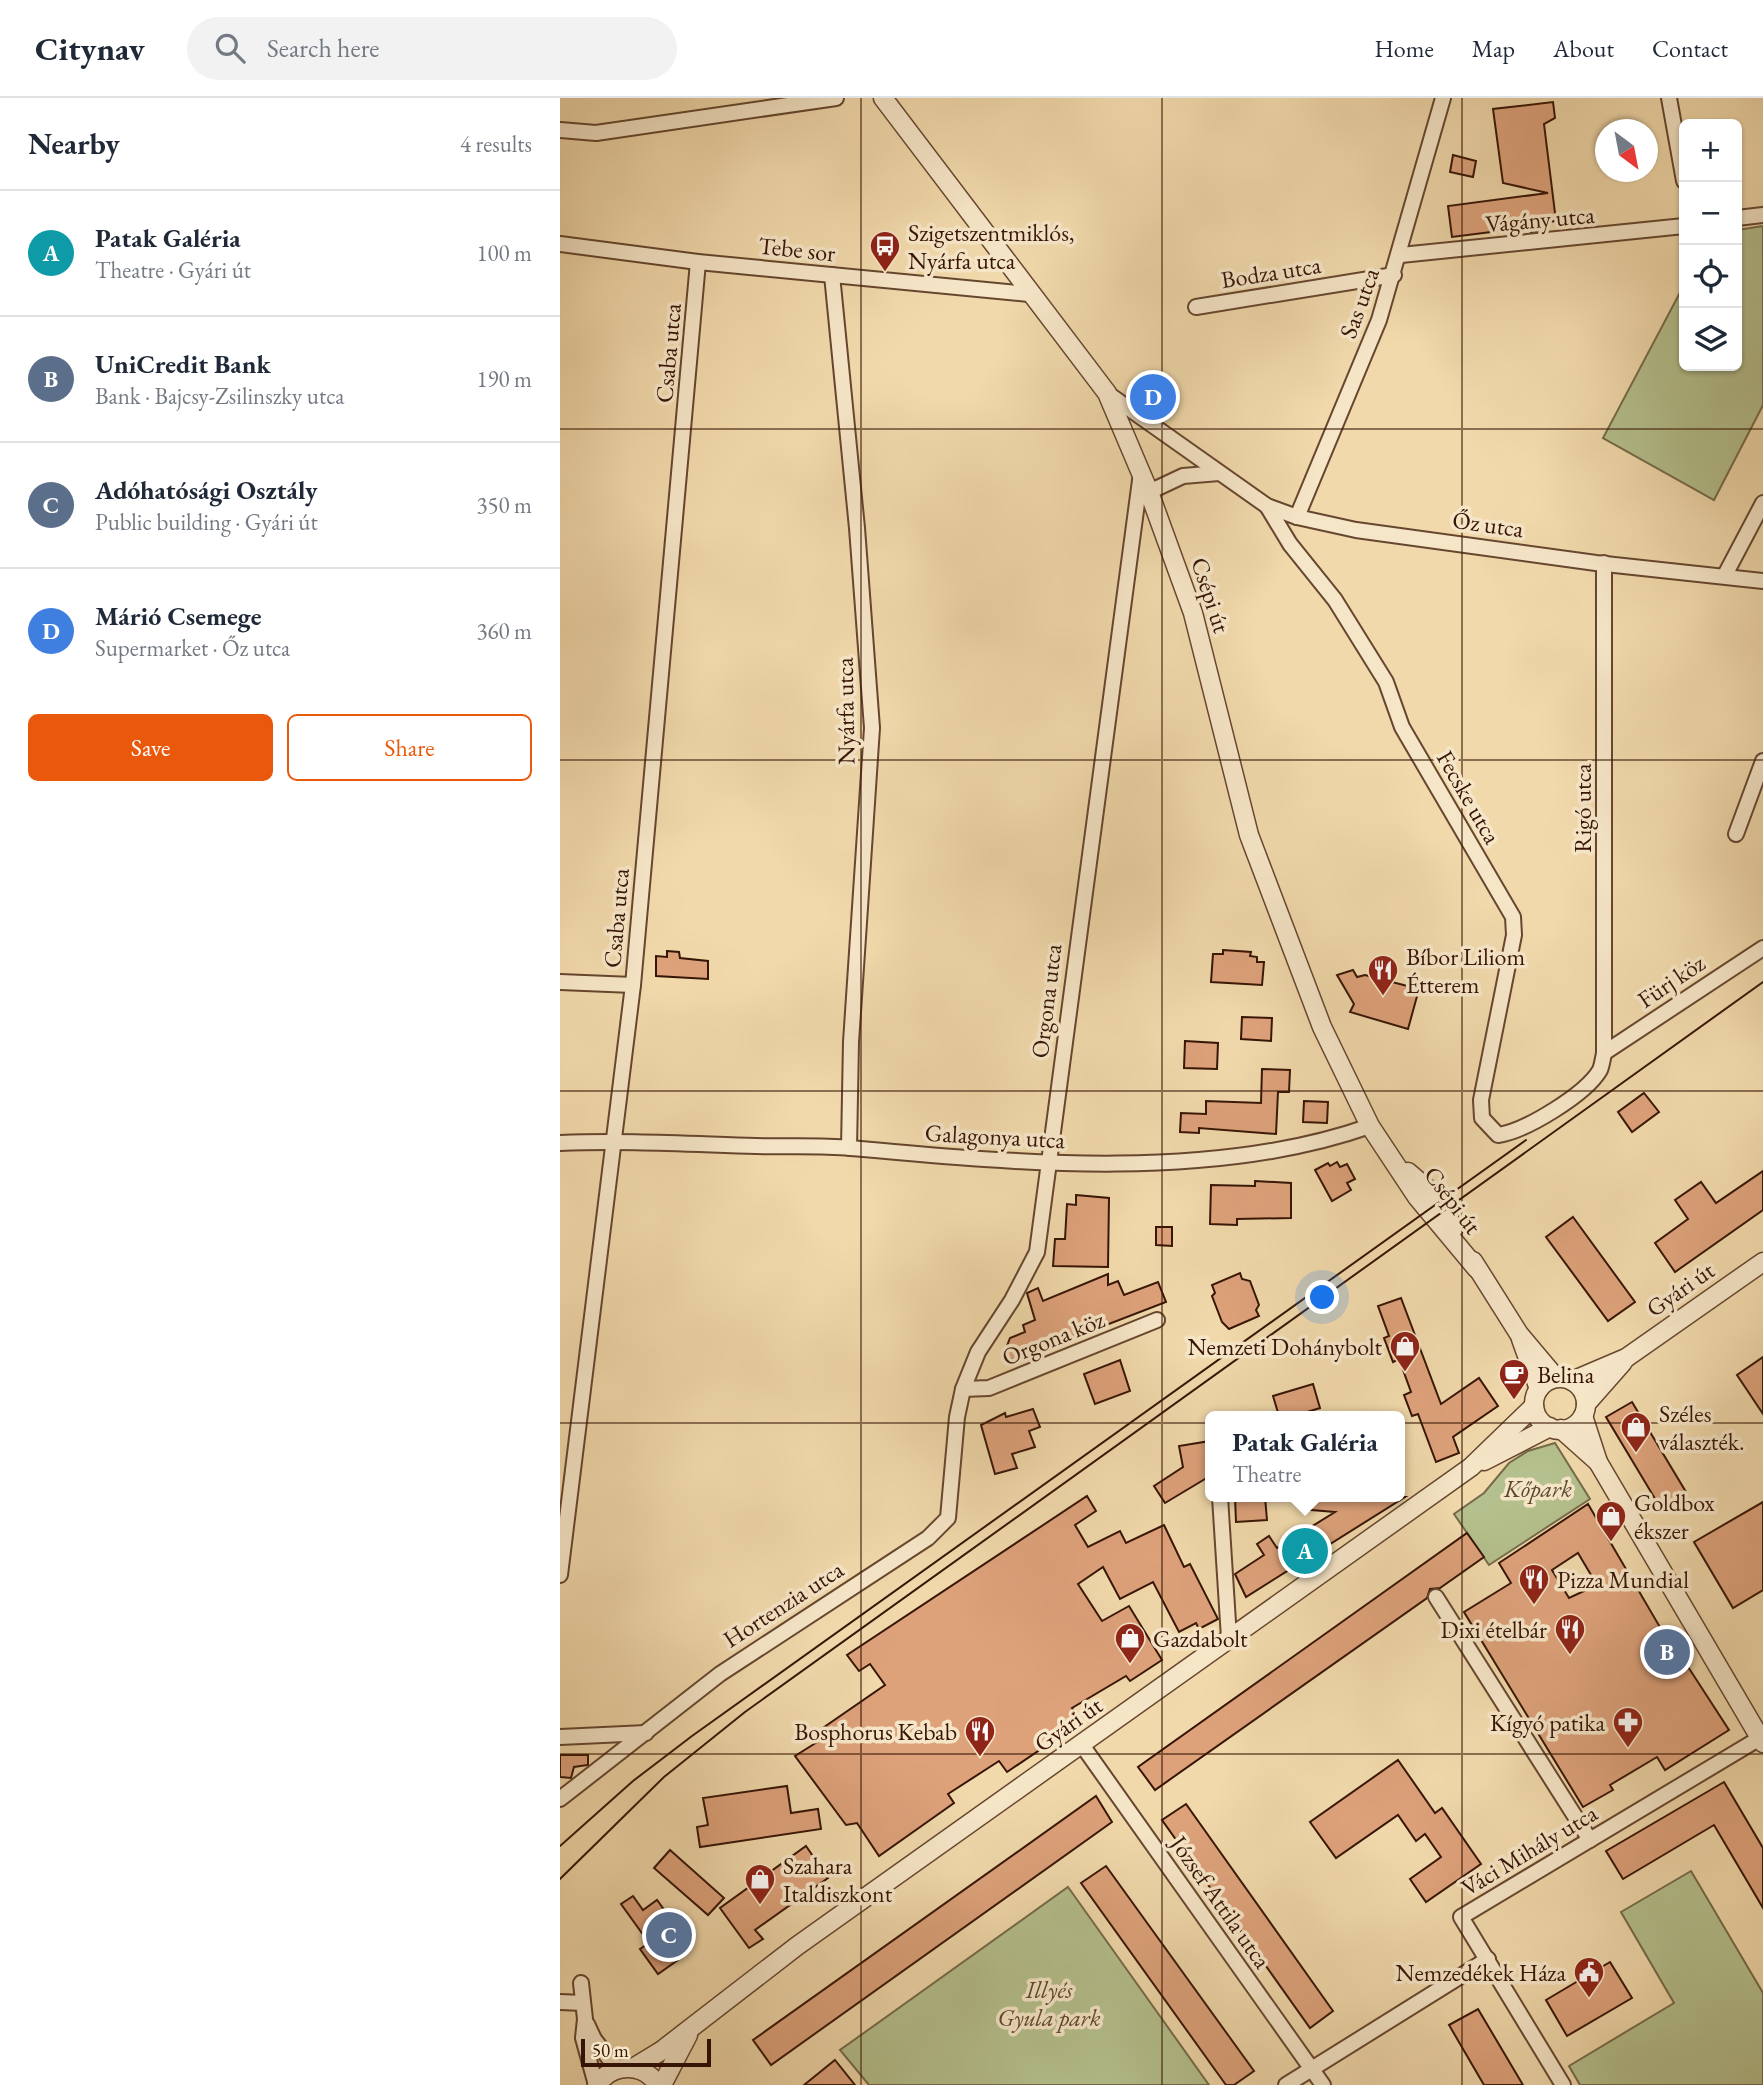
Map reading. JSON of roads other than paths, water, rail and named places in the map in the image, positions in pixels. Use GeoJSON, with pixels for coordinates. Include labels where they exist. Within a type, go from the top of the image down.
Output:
{"type":"FeatureCollection","features":[{"type":"Feature","properties":{"kind":"street"},"geometry":{"type":"LineString","coordinates":[[560,131],[596,133],[836,98]]}},
{"type":"Feature","properties":{"kind":"street","name":"Csépi út"},"geometry":{"type":"LineString","coordinates":[[883,98],[1107,393],[1149,492],[1193,613],[1250,835],[1322,1027],[1370,1126],[1393,1158],[1430,1191],[1519,1334],[1564,1379]]}},
{"type":"Feature","properties":{"kind":"street","name":"Sas utca"},"geometry":{"type":"LineString","coordinates":[[1297,517],[1379,320],[1401,255],[1443,98]]}},
{"type":"Feature","properties":{"kind":"street"},"geometry":{"type":"LineString","coordinates":[[1669,98],[1679,153]]}},
{"type":"Feature","properties":{"kind":"street"},"geometry":{"type":"LineString","coordinates":[[1742,217],[1763,215]]}},
{"type":"Feature","properties":{"kind":"street","name":"Vágány utca"},"geometry":{"type":"LineString","coordinates":[[1401,255],[1679,227]]}},
{"type":"Feature","properties":{"kind":"street","name":"Tebe sor"},"geometry":{"type":"LineString","coordinates":[[560,244],[698,262],[1029,293]]}},
{"type":"Feature","properties":{"kind":"street","name":"Csaba utca"},"geometry":{"type":"LineString","coordinates":[[560,1575],[633,985],[698,262]]}},
{"type":"Feature","properties":{"kind":"street","name":"Nyárfa utca"},"geometry":{"type":"LineString","coordinates":[[832,275],[860,556],[872,728],[851,1042],[849,1148]]}},
{"type":"Feature","properties":{"kind":"street","name":"Bodza utca"},"geometry":{"type":"LineString","coordinates":[[1196,307],[1394,275]]}},
{"type":"Feature","properties":{"kind":"street","name":"Őz utca"},"geometry":{"type":"LineString","coordinates":[[1107,393],[1267,506],[1297,517],[1356,530],[1604,563],[1763,580]]}},
{"type":"Feature","properties":{"kind":"street","name":"Orgona utca"},"geometry":{"type":"LineString","coordinates":[[948,1518],[957,1417],[963,1389],[978,1352],[1012,1300],[1037,1252],[1141,473]]}},
{"type":"Feature","properties":{"kind":"street"},"geometry":{"type":"LineString","coordinates":[[1149,492],[1183,476],[1219,473]]}},
{"type":"Feature","properties":{"kind":"street"},"geometry":{"type":"LineString","coordinates":[[1725,575],[1763,503]]}},
{"type":"Feature","properties":{"kind":"street","name":"Fecske utca"},"geometry":{"type":"LineString","coordinates":[[1267,506],[1290,544],[1335,600],[1386,682],[1402,727],[1513,917],[1514,936],[1481,1100],[1482,1118],[1499,1135],[1513,1133],[1534,1124],[1600,1070],[1604,1053]]}},
{"type":"Feature","properties":{"kind":"street","name":"Rigó utca"},"geometry":{"type":"LineString","coordinates":[[1604,563],[1604,1053]]}},
{"type":"Feature","properties":{"kind":"street"},"geometry":{"type":"LineString","coordinates":[[1736,834],[1763,761]]}},
{"type":"Feature","properties":{"kind":"street","name":"Fürj köz"},"geometry":{"type":"LineString","coordinates":[[1604,1053],[1763,948]]}},
{"type":"Feature","properties":{"kind":"street"},"geometry":{"type":"LineString","coordinates":[[560,982],[633,985]]}},
{"type":"Feature","properties":{"kind":"street","name":"Galagonya utca"},"geometry":{"type":"LineString","coordinates":[[560,1143],[615,1141],[849,1148],[894,1154],[1048,1163],[1135,1162],[1288,1149],[1370,1126]]}},
{"type":"Feature","properties":{"kind":"street","name":"Gyári út"},"geometry":{"type":"LineString","coordinates":[[1584,1410],[1626,1358],[1763,1262]]}},
{"type":"Feature","properties":{"kind":"street","name":"Orgona köz"},"geometry":{"type":"LineString","coordinates":[[963,1389],[989,1388],[1157,1320]]}},
{"type":"Feature","properties":{"kind":"street","name":"Csépi út"},"geometry":{"type":"LineString","coordinates":[[1519,1334],[1537,1397]]}},
{"type":"Feature","properties":{"kind":"street","name":"Gyári út"},"geometry":{"type":"LineString","coordinates":[[1564,1379],[1626,1358]]}},
{"type":"Feature","properties":{"kind":"street"},"geometry":{"type":"LineString","coordinates":[[1598,1462],[1555,1428],[1539,1419],[1537,1397],[1564,1379],[1582,1391],[1584,1410],[1598,1462],[1762,1741]]}},
{"type":"Feature","properties":{"kind":"street","name":"Gyári út"},"geometry":{"type":"LineString","coordinates":[[1471,1467],[1537,1397]]}},
{"type":"Feature","properties":{"kind":"street"},"geometry":{"type":"LineString","coordinates":[[1555,1428],[1577,1423],[1584,1410]]}},
{"type":"Feature","properties":{"kind":"street","name":"Gyári út"},"geometry":{"type":"LineString","coordinates":[[596,2085],[694,2024],[797,1946],[1471,1467],[1555,1428]]}},
{"type":"Feature","properties":{"kind":"street"},"geometry":{"type":"LineString","coordinates":[[1220,1502],[1229,1638]]}},
{"type":"Feature","properties":{"kind":"street","name":"Hortenzia utca"},"geometry":{"type":"LineString","coordinates":[[560,1799],[720,1674],[928,1538],[948,1518]]}},
{"type":"Feature","properties":{"kind":"street"},"geometry":{"type":"LineString","coordinates":[[1436,1597],[1590,1840]]}},
{"type":"Feature","properties":{"kind":"street"},"geometry":{"type":"LineString","coordinates":[[560,1737],[646,1733]]}},
{"type":"Feature","properties":{"kind":"street","name":"Váci Mihály utca"},"geometry":{"type":"LineString","coordinates":[[1488,1959],[1461,1917],[1762,1741]]}},
{"type":"Feature","properties":{"kind":"street","name":"József Attila utca"},"geometry":{"type":"LineString","coordinates":[[1082,1745],[1323,2085]]}},
{"type":"Feature","properties":{"kind":"street"},"geometry":{"type":"LineString","coordinates":[[1286,2085],[1488,1959],[1563,2085]]}},
{"type":"Feature","properties":{"kind":"street"},"geometry":{"type":"LineString","coordinates":[[581,1983],[585,2020],[583,2038],[596,2085]]}},
{"type":"Feature","properties":{"kind":"street"},"geometry":{"type":"LineString","coordinates":[[560,2002],[583,2003]]}},
{"type":"Feature","properties":{"kind":"street"},"geometry":{"type":"LineString","coordinates":[[585,2020],[594,2039],[625,2068],[644,2071],[660,2085]]}},
{"type":"Feature","properties":{"kind":"street","name":"Gyári út"},"geometry":{"type":"LineString","coordinates":[[660,2085],[694,2024]]}},
{"type":"Feature","properties":{"kind":"tram line"},"geometry":{"type":"LineString","coordinates":[[560,1879],[664,1777],[745,1712],[1763,982]]}},
{"type":"Feature","properties":{"kind":"tram line"},"geometry":{"type":"LineString","coordinates":[[560,1846],[633,1781],[692,1736],[1526,1140]]}},
{"type":"Feature","properties":{"kind":"place","name":"Szigetszentmiklós, Nyárfa utca"},"geometry":{"type":"Point","coordinates":[885,273]}},
{"type":"Feature","properties":{"kind":"place","name":"Márió Csemege"},"geometry":{"type":"Point","coordinates":[1153,397]}},
{"type":"Feature","properties":{"kind":"place","name":"Bíbor Liliom Étterem"},"geometry":{"type":"Point","coordinates":[1383,997]}},
{"type":"Feature","properties":{"kind":"place","name":"Nemzeti Dohánybolt"},"geometry":{"type":"Point","coordinates":[1405,1373]}},
{"type":"Feature","properties":{"kind":"place","name":"Belina"},"geometry":{"type":"Point","coordinates":[1514,1401]}},
{"type":"Feature","properties":{"kind":"place","name":"Széles választék."},"geometry":{"type":"Point","coordinates":[1636,1454]}},
{"type":"Feature","properties":{"kind":"place","name":"Goldbox ékszer"},"geometry":{"type":"Point","coordinates":[1611,1543]}},
{"type":"Feature","properties":{"kind":"place","name":"Patak Galéria"},"geometry":{"type":"Point","coordinates":[1305,1551]}},
{"type":"Feature","properties":{"kind":"place","name":"Pizza Mundial"},"geometry":{"type":"Point","coordinates":[1534,1606]}},
{"type":"Feature","properties":{"kind":"place","name":"UniCredit Bank"},"geometry":{"type":"Point","coordinates":[1667,1652]}},
{"type":"Feature","properties":{"kind":"place","name":"Dixi ételbár"},"geometry":{"type":"Point","coordinates":[1570,1656]}},
{"type":"Feature","properties":{"kind":"place","name":"Gazdabolt"},"geometry":{"type":"Point","coordinates":[1130,1665]}},
{"type":"Feature","properties":{"kind":"place","name":"Kígyó patika"},"geometry":{"type":"Point","coordinates":[1628,1749]}},
{"type":"Feature","properties":{"kind":"place","name":"Bosphorus Kebab"},"geometry":{"type":"Point","coordinates":[980,1758]}},
{"type":"Feature","properties":{"kind":"place","name":"Szahara Italdiszkont"},"geometry":{"type":"Point","coordinates":[760,1906]}},
{"type":"Feature","properties":{"kind":"place","name":"Adóhatósági Osztály"},"geometry":{"type":"Point","coordinates":[669,1935]}},
{"type":"Feature","properties":{"kind":"place","name":"Nemzedékek Háza"},"geometry":{"type":"Point","coordinates":[1589,1999]}},
{"type":"Feature","properties":{"kind":"park label","name":"Kőpark"},"geometry":{"type":"Point","coordinates":[1538,1488]}},
{"type":"Feature","properties":{"kind":"park label","name":"Illyés Gyula park"},"geometry":{"type":"Point","coordinates":[1049,2003]}}]}
